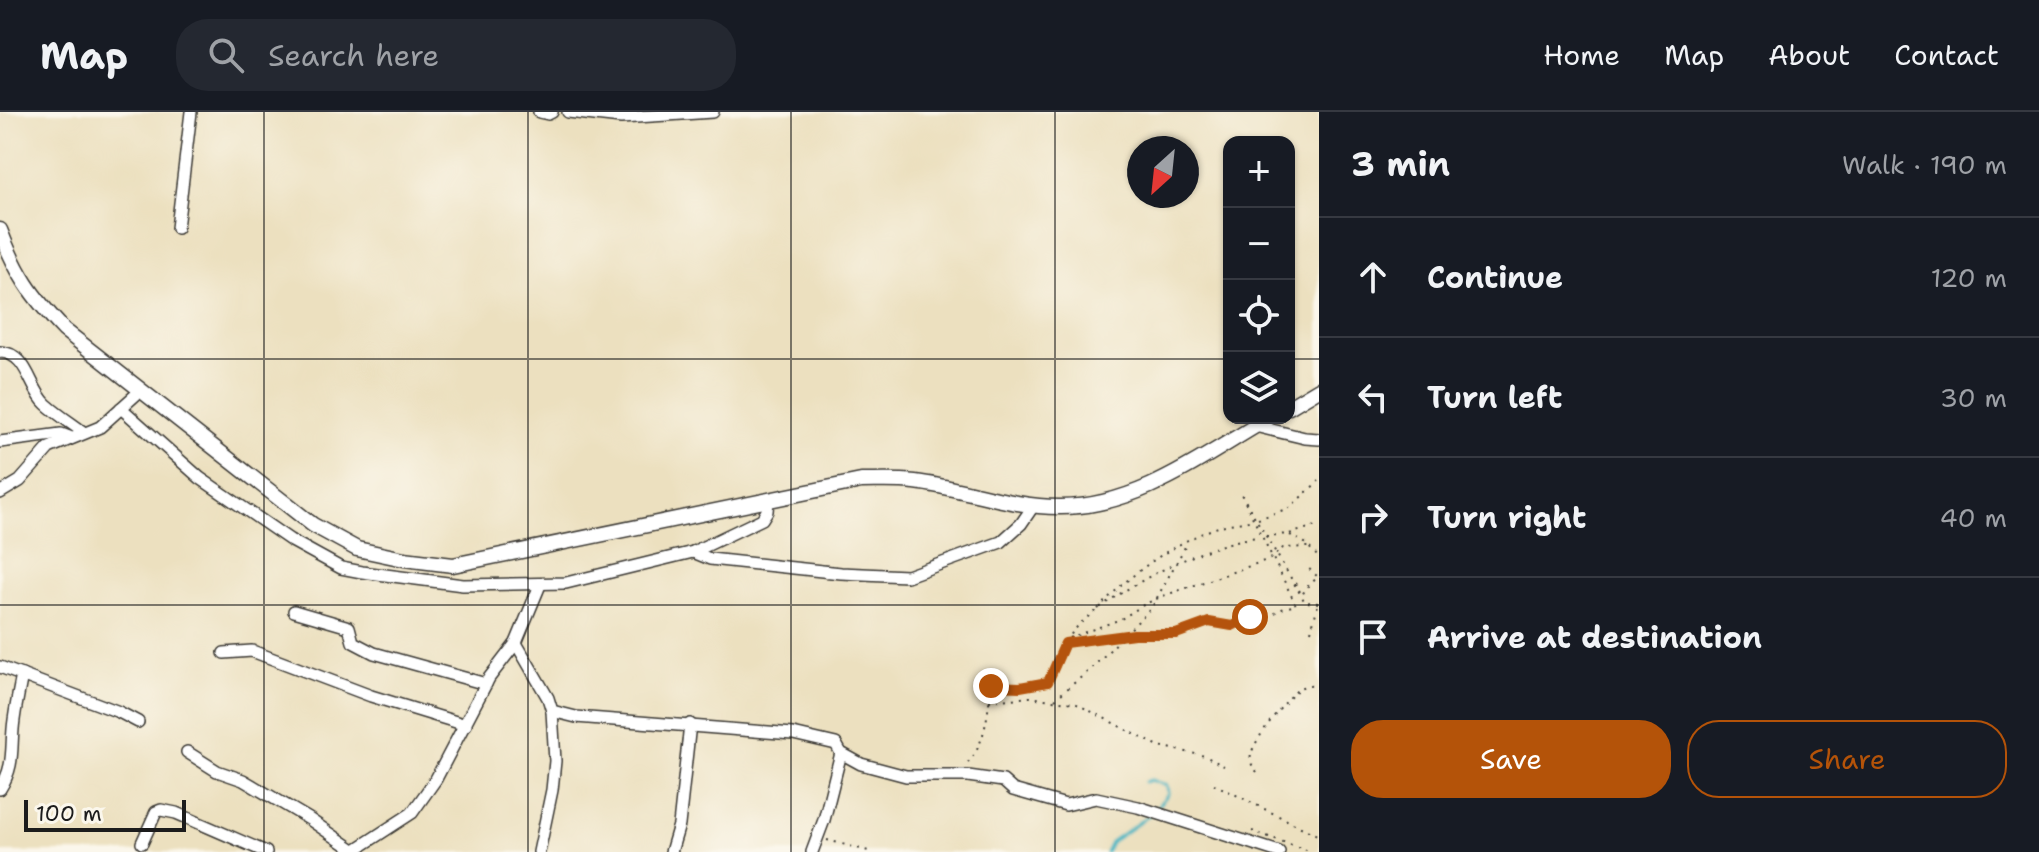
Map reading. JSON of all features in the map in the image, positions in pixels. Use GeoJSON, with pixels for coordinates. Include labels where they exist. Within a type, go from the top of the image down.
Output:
{"type":"FeatureCollection","features":[{"type":"Feature","properties":{"kind":"main road"},"geometry":{"type":"LineString","coordinates":[[0,230],[11,259],[32,296],[64,330],[313,525],[357,549],[404,559],[453,565],[861,481],[915,482],[1034,505],[1060,507],[1104,502],[1154,484],[1258,424]]}},
{"type":"Feature","properties":{"kind":"main road"},"geometry":{"type":"LineString","coordinates":[[1295,403],[1319,389]]}},
{"type":"Feature","properties":{"kind":"street"},"geometry":{"type":"LineString","coordinates":[[177,228],[191,112]]}},
{"type":"Feature","properties":{"kind":"street"},"geometry":{"type":"LineString","coordinates":[[539,112],[552,112]]}},
{"type":"Feature","properties":{"kind":"street"},"geometry":{"type":"LineString","coordinates":[[568,112],[621,118],[713,112]]}},
{"type":"Feature","properties":{"kind":"street"},"geometry":{"type":"LineString","coordinates":[[0,352],[9,353],[20,361],[40,397],[83,432]]}},
{"type":"Feature","properties":{"kind":"street"},"geometry":{"type":"LineString","coordinates":[[0,493],[20,481],[49,448],[100,427],[140,391]]}},
{"type":"Feature","properties":{"kind":"street"},"geometry":{"type":"LineString","coordinates":[[121,408],[200,478],[290,540],[341,568],[423,582],[463,585],[566,583],[693,552],[762,519],[768,500]]}},
{"type":"Feature","properties":{"kind":"street"},"geometry":{"type":"LineString","coordinates":[[1255,426],[1319,439]]}},
{"type":"Feature","properties":{"kind":"street"},"geometry":{"type":"LineString","coordinates":[[0,442],[61,434],[70,438]]}},
{"type":"Feature","properties":{"kind":"street"},"geometry":{"type":"LineString","coordinates":[[693,552],[710,559],[841,573],[907,576],[1001,542],[1021,524],[1034,505]]}},
{"type":"Feature","properties":{"kind":"street"},"geometry":{"type":"LineString","coordinates":[[187,752],[217,771],[243,780],[309,819],[353,851],[412,813],[436,779],[486,684],[516,643],[540,585]]}},
{"type":"Feature","properties":{"kind":"street"},"geometry":{"type":"LineString","coordinates":[[294,611],[349,627],[353,642],[374,653],[486,684]]}},
{"type":"Feature","properties":{"kind":"street"},"geometry":{"type":"LineString","coordinates":[[516,643],[548,698],[552,711],[555,761],[539,852]]}},
{"type":"Feature","properties":{"kind":"street"},"geometry":{"type":"LineString","coordinates":[[224,653],[252,651],[371,696],[466,725]]}},
{"type":"Feature","properties":{"kind":"street"},"geometry":{"type":"LineString","coordinates":[[0,667],[138,722]]}},
{"type":"Feature","properties":{"kind":"street"},"geometry":{"type":"LineString","coordinates":[[0,789],[9,775],[12,761],[14,720],[22,675]]}},
{"type":"Feature","properties":{"kind":"street"},"geometry":{"type":"LineString","coordinates":[[552,711],[576,717],[793,734],[836,744],[841,753],[861,764],[906,776],[1003,781],[1013,790],[1066,805],[1096,798],[1138,807],[1279,852]]}},
{"type":"Feature","properties":{"kind":"street"},"geometry":{"type":"LineString","coordinates":[[671,852],[679,825],[690,724]]}},
{"type":"Feature","properties":{"kind":"street"},"geometry":{"type":"LineString","coordinates":[[812,852],[838,775],[841,753]]}},
{"type":"Feature","properties":{"kind":"street"},"geometry":{"type":"LineString","coordinates":[[142,843],[156,812],[161,810],[176,813],[266,852]]}},
{"type":"Feature","properties":{"kind":"path"},"geometry":{"type":"LineString","coordinates":[[1095,613],[1141,568],[1222,525],[1257,519],[1289,508],[1319,481]]}},
{"type":"Feature","properties":{"kind":"path"},"geometry":{"type":"LineString","coordinates":[[1240,492],[1302,595],[1318,577],[1306,566]]}},
{"type":"Feature","properties":{"kind":"path"},"geometry":{"type":"LineString","coordinates":[[1240,492],[1305,602],[1319,603],[1311,631]]}},
{"type":"Feature","properties":{"kind":"path"},"geometry":{"type":"LineString","coordinates":[[1065,643],[1176,634],[1209,622],[1232,626],[1250,617],[1265,618],[1296,605],[1240,492]]}},
{"type":"Feature","properties":{"kind":"path"},"geometry":{"type":"LineString","coordinates":[[952,776],[977,753],[991,686],[1020,687],[1048,682],[1065,643],[1081,623],[1142,579],[1238,539],[1289,534],[1319,525]]}},
{"type":"Feature","properties":{"kind":"path"},"geometry":{"type":"LineString","coordinates":[[1289,534],[1319,558]]}},
{"type":"Feature","properties":{"kind":"path"},"geometry":{"type":"LineString","coordinates":[[1054,700],[1091,669],[1157,601],[1187,542]]}},
{"type":"Feature","properties":{"kind":"path"},"geometry":{"type":"LineString","coordinates":[[1068,639],[1121,619],[1145,604],[1179,590],[1270,559],[1283,548],[1308,547]]}},
{"type":"Feature","properties":{"kind":"path"},"geometry":{"type":"LineString","coordinates":[[1257,772],[1251,764],[1251,753],[1262,734],[1299,689],[1308,685],[1319,686]]}},
{"type":"Feature","properties":{"kind":"path"},"geometry":{"type":"LineString","coordinates":[[989,701],[1030,697],[1075,703],[1152,743],[1205,756],[1224,766]]}},
{"type":"Feature","properties":{"kind":"path"},"geometry":{"type":"LineString","coordinates":[[1214,784],[1319,836]]}},
{"type":"Feature","properties":{"kind":"path"},"geometry":{"type":"LineString","coordinates":[[818,838],[872,852]]}},
{"type":"Feature","properties":{"kind":"waterway"},"geometry":{"type":"LineString","coordinates":[[1145,782],[1151,780],[1167,786],[1168,794],[1156,808]]}},
{"type":"Feature","properties":{"kind":"waterway"},"geometry":{"type":"LineString","coordinates":[[1106,852],[1111,842],[1151,814]]}},
{"type":"Feature","properties":{"kind":"route"},"geometry":{"type":"LineString","coordinates":[[991,686],[1037,686],[1048,682],[1065,643],[1134,634],[1176,634],[1209,622],[1232,626],[1250,617]]}}]}
